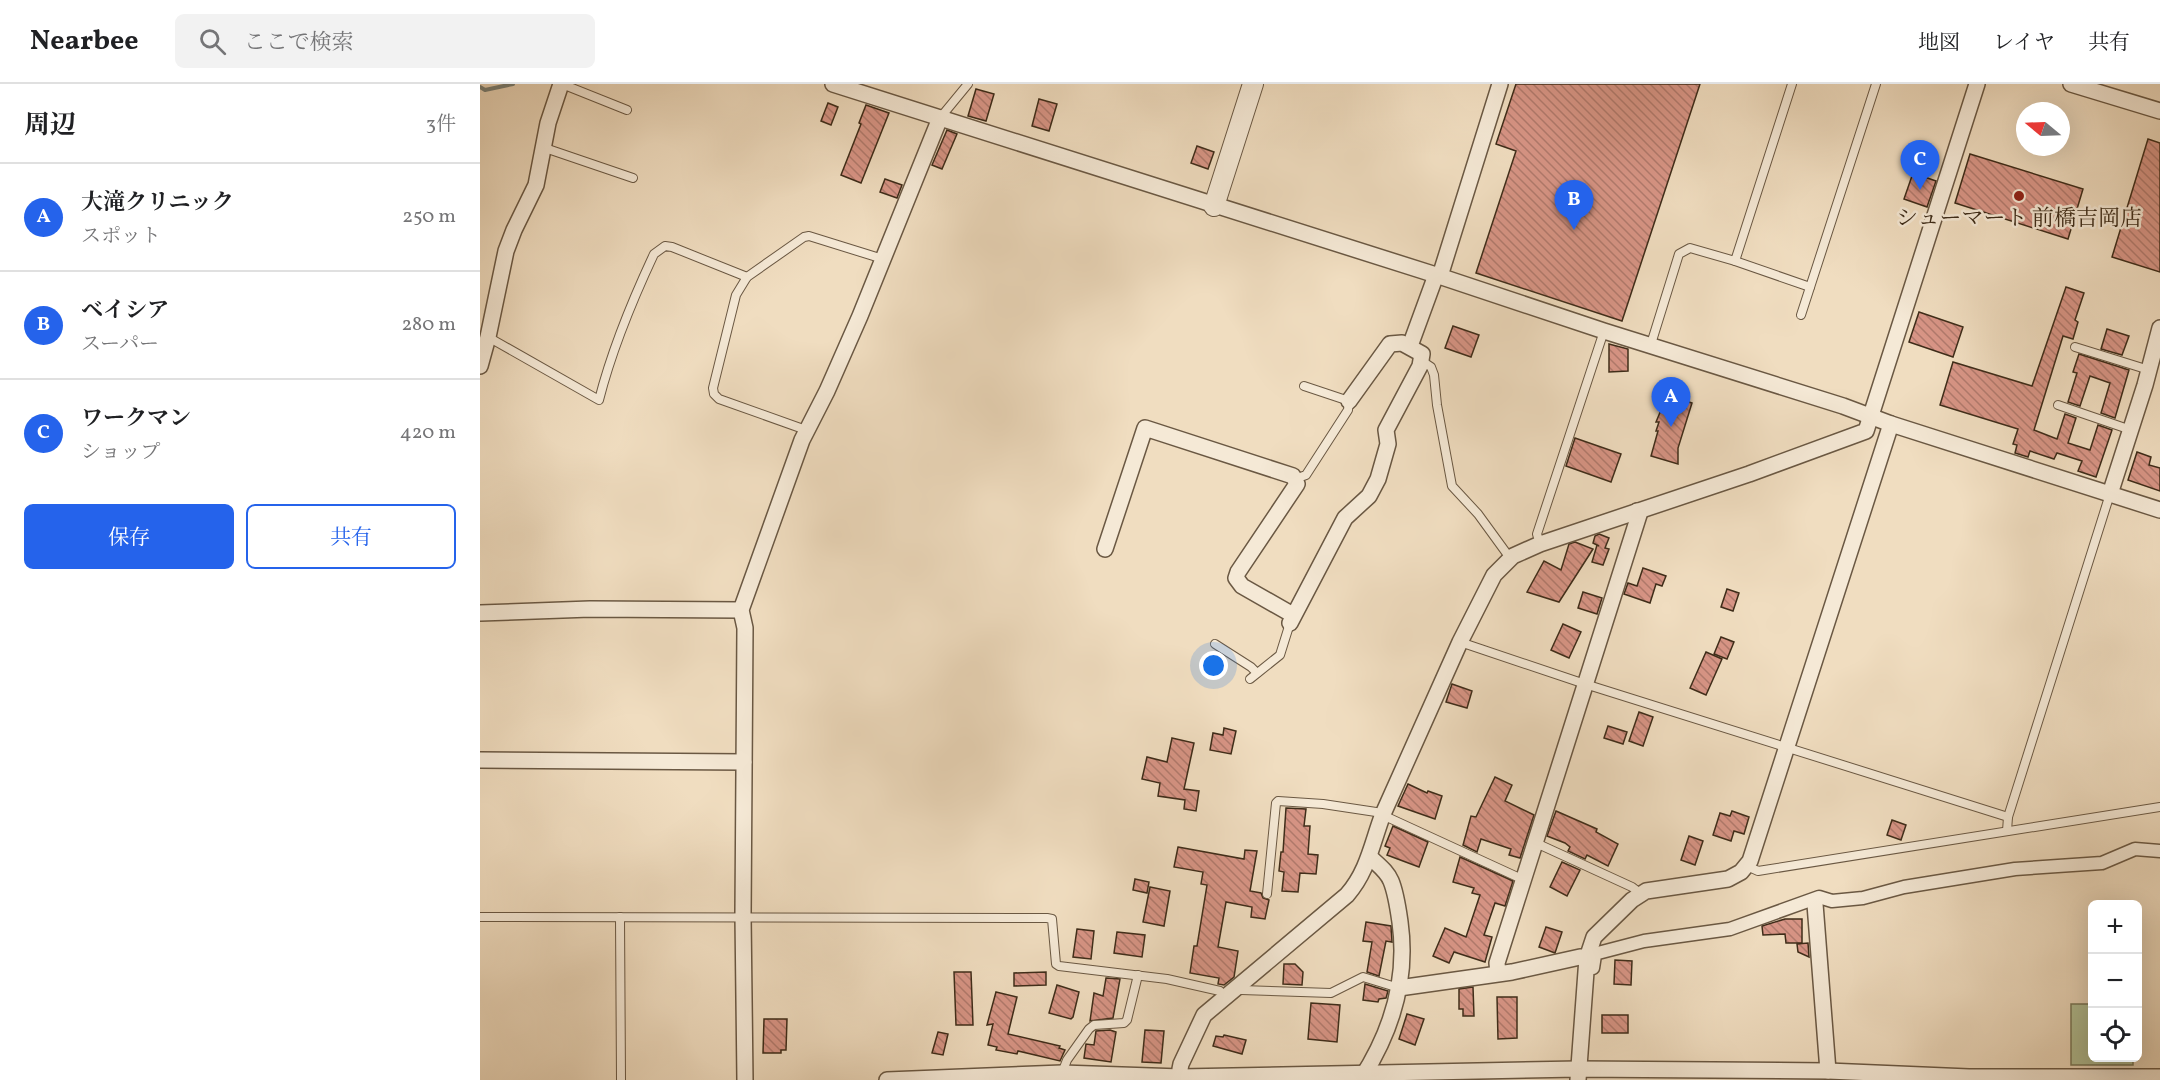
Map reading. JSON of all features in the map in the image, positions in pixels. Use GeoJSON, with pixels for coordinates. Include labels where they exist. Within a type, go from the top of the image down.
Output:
{"type":"FeatureCollection","features":[{"type":"Feature","properties":{"kind":"street"},"geometry":{"type":"LineString","coordinates":[[480,366],[506,251],[536,185],[542,147],[561,84]]}},
{"type":"Feature","properties":{"kind":"street"},"geometry":{"type":"LineString","coordinates":[[832,84],[1438,275],[1604,331],[1651,344],[1843,406],[1869,417],[2160,510]]}},
{"type":"Feature","properties":{"kind":"street"},"geometry":{"type":"LineString","coordinates":[[1214,206],[1253,84]]}},
{"type":"Feature","properties":{"kind":"street"},"geometry":{"type":"LineString","coordinates":[[1410,346],[1438,275],[1500,84]]}},
{"type":"Feature","properties":{"kind":"street"},"geometry":{"type":"LineString","coordinates":[[1181,1077],[1181,1064],[1200,1020],[1231,991],[1347,894],[1359,881],[1370,857],[1383,814],[1460,642],[1494,575],[1510,558],[1540,544],[1863,433],[1867,428],[1977,84]]}},
{"type":"Feature","properties":{"kind":"street"},"geometry":{"type":"LineString","coordinates":[[2071,84],[2160,111]]}},
{"type":"Feature","properties":{"kind":"street"},"geometry":{"type":"LineString","coordinates":[[745,1080],[743,916],[745,628],[741,610],[806,430],[835,372],[940,118]]}},
{"type":"Feature","properties":{"kind":"street"},"geometry":{"type":"LineString","coordinates":[[2110,494],[2160,328]]}},
{"type":"Feature","properties":{"kind":"street"},"geometry":{"type":"LineString","coordinates":[[1105,549],[1145,428],[1293,476],[1297,484],[1236,578],[1242,586],[1291,619],[1345,518],[1369,496],[1378,478],[1388,444],[1386,430],[1422,361],[1422,354],[1410,346],[1396,342],[1389,344],[1349,401]]}},
{"type":"Feature","properties":{"kind":"street"},"geometry":{"type":"LineString","coordinates":[[1581,1069],[1587,958],[1594,937],[1641,894],[1651,890],[1720,880],[1735,876],[1747,866],[1891,424]]}},
{"type":"Feature","properties":{"kind":"street"},"geometry":{"type":"LineString","coordinates":[[1498,973],[1497,963],[1639,515],[1637,512]]}},
{"type":"Feature","properties":{"kind":"street"},"geometry":{"type":"LineString","coordinates":[[480,613],[591,609],[741,610]]}},
{"type":"Feature","properties":{"kind":"street"},"geometry":{"type":"LineString","coordinates":[[480,760],[744,762]]}},
{"type":"Feature","properties":{"kind":"street"},"geometry":{"type":"LineString","coordinates":[[1581,1069],[1595,955],[1644,941],[1730,929],[1819,897],[1832,901],[1863,898],[1904,887],[2015,868],[2102,863],[2135,849],[2160,851]]}},
{"type":"Feature","properties":{"kind":"street"},"geometry":{"type":"LineString","coordinates":[[1363,1077],[1394,1014],[1402,950],[1395,892],[1386,873],[1370,857]]}},
{"type":"Feature","properties":{"kind":"street"},"geometry":{"type":"LineString","coordinates":[[1815,904],[1827,1071]]}},
{"type":"Feature","properties":{"kind":"street"},"geometry":{"type":"LineString","coordinates":[[1399,988],[1498,973],[1580,957],[1587,958]]}},
{"type":"Feature","properties":{"kind":"street"},"geometry":{"type":"LineString","coordinates":[[887,1080],[1062,1077],[1363,1077],[1581,1069],[1827,1071],[1969,1079],[2160,1077]]}},
{"type":"Feature","properties":{"kind":"lane"},"geometry":{"type":"LineString","coordinates":[[561,84],[627,110]]}},
{"type":"Feature","properties":{"kind":"lane"},"geometry":{"type":"LineString","coordinates":[[940,118],[968,84]]}},
{"type":"Feature","properties":{"kind":"lane"},"geometry":{"type":"LineString","coordinates":[[1735,261],[1792,84]]}},
{"type":"Feature","properties":{"kind":"lane"},"geometry":{"type":"LineString","coordinates":[[1801,315],[1876,84]]}},
{"type":"Feature","properties":{"kind":"lane"},"geometry":{"type":"LineString","coordinates":[[542,147],[633,178]]}},
{"type":"Feature","properties":{"kind":"lane"},"geometry":{"type":"LineString","coordinates":[[806,430],[719,399],[714,394],[713,388],[736,296],[747,278],[804,237],[808,236],[883,259]]}},
{"type":"Feature","properties":{"kind":"lane"},"geometry":{"type":"LineString","coordinates":[[488,338],[599,400],[606,371],[621,329],[654,254],[665,246],[672,247],[747,278]]}},
{"type":"Feature","properties":{"kind":"lane"},"geometry":{"type":"LineString","coordinates":[[1651,344],[1679,254],[1690,248],[1810,287]]}},
{"type":"Feature","properties":{"kind":"lane"},"geometry":{"type":"LineString","coordinates":[[1540,544],[1538,534],[1604,331]]}},
{"type":"Feature","properties":{"kind":"lane"},"geometry":{"type":"LineString","coordinates":[[2075,347],[2148,370]]}},
{"type":"Feature","properties":{"kind":"lane"},"geometry":{"type":"LineString","coordinates":[[1422,361],[1431,367],[1434,375],[1452,486],[1478,514],[1510,558]]}},
{"type":"Feature","properties":{"kind":"lane"},"geometry":{"type":"LineString","coordinates":[[1295,479],[1306,475],[1348,410],[1349,401],[1304,386]]}},
{"type":"Feature","properties":{"kind":"lane"},"geometry":{"type":"LineString","coordinates":[[2058,405],[2131,430]]}},
{"type":"Feature","properties":{"kind":"lane"},"geometry":{"type":"LineString","coordinates":[[2007,831],[2008,817],[2110,494]]}},
{"type":"Feature","properties":{"kind":"lane"},"geometry":{"type":"LineString","coordinates":[[1250,679],[1280,655],[1291,619]]}},
{"type":"Feature","properties":{"kind":"lane"},"geometry":{"type":"LineString","coordinates":[[1460,642],[1585,684],[2008,817]]}},
{"type":"Feature","properties":{"kind":"lane"},"geometry":{"type":"LineString","coordinates":[[1215,644],[1257,673]]}},
{"type":"Feature","properties":{"kind":"lane"},"geometry":{"type":"LineString","coordinates":[[1267,894],[1278,801],[1345,807],[1383,814],[1524,880]]}},
{"type":"Feature","properties":{"kind":"lane"},"geometry":{"type":"LineString","coordinates":[[1747,866],[1758,871],[2160,807]]}},
{"type":"Feature","properties":{"kind":"lane"},"geometry":{"type":"LineString","coordinates":[[1536,843],[1632,887],[1641,894]]}},
{"type":"Feature","properties":{"kind":"lane"},"geometry":{"type":"LineString","coordinates":[[480,917],[1047,918],[1052,919],[1056,964],[1059,966],[1138,975],[1220,991],[1331,993],[1363,977],[1399,988]]}},
{"type":"Feature","properties":{"kind":"lane"},"geometry":{"type":"LineString","coordinates":[[620,917],[621,1080]]}},
{"type":"Feature","properties":{"kind":"lane"},"geometry":{"type":"LineString","coordinates":[[1062,1077],[1067,1060],[1089,1029],[1094,1025],[1124,1023],[1127,1020],[1138,975]]}},
{"type":"Feature","properties":{"kind":"green space"},"geometry":{"type":"Polygon","coordinates":[[[2071,1004],[2088,1004],[2088,1062],[2133,1062],[2133,1065],[2071,1065],[2071,1004]]]}},
{"type":"Feature","properties":{"kind":"building"},"geometry":{"type":"Polygon","coordinates":[[[1516,84],[1700,84],[1622,321],[1476,273],[1516,151],[1496,144],[1516,84]]]}},
{"type":"Feature","properties":{"kind":"building"},"geometry":{"type":"Polygon","coordinates":[[[976,89],[994,94],[986,121],[968,116],[976,89]]]}},
{"type":"Feature","properties":{"kind":"building"},"geometry":{"type":"Polygon","coordinates":[[[1039,99],[1057,104],[1049,131],[1032,126],[1039,99]]]}},
{"type":"Feature","properties":{"kind":"building"},"geometry":{"type":"Polygon","coordinates":[[[828,103],[838,107],[831,125],[821,121],[828,103]]]}},
{"type":"Feature","properties":{"kind":"building"},"geometry":{"type":"Polygon","coordinates":[[[866,105],[889,113],[861,183],[841,175],[866,105]]]}},
{"type":"Feature","properties":{"kind":"building"},"geometry":{"type":"Polygon","coordinates":[[[947,130],[957,134],[942,169],[932,165],[947,130]]]}},
{"type":"Feature","properties":{"kind":"building"},"geometry":{"type":"Polygon","coordinates":[[[2148,139],[2160,143],[2160,272],[2112,257],[2148,139]]]}},
{"type":"Feature","properties":{"kind":"building"},"geometry":{"type":"Polygon","coordinates":[[[1197,146],[1214,152],[1208,169],[1191,163],[1197,146]]]}},
{"type":"Feature","properties":{"kind":"building","name":"シューマート 前橋吉岡店"},"geometry":{"type":"Polygon","coordinates":[[[1970,154],[2083,189],[2068,239],[1955,203],[1970,154]]]}},
{"type":"Feature","properties":{"kind":"building"},"geometry":{"type":"Polygon","coordinates":[[[1913,173],[1936,181],[1927,207],[1904,199],[1913,173]]]}},
{"type":"Feature","properties":{"kind":"building"},"geometry":{"type":"Polygon","coordinates":[[[885,179],[902,185],[897,198],[880,192],[885,179]]]}},
{"type":"Feature","properties":{"kind":"building"},"geometry":{"type":"Polygon","coordinates":[[[2066,287],[2084,293],[2075,320],[2078,322],[2073,339],[2063,336],[2034,430],[2057,439],[2065,414],[2076,418],[2068,443],[2090,450],[2098,425],[2112,430],[2096,477],[2078,471],[2082,461],[2057,453],[2054,459],[2030,451],[2028,457],[2015,453],[2017,445],[2013,444],[2018,429],[1940,405],[1953,362],[2032,386],[2066,287]]]}},
{"type":"Feature","properties":{"kind":"building"},"geometry":{"type":"Polygon","coordinates":[[[1919,312],[1963,327],[1953,357],[1909,342],[1919,312]]]}},
{"type":"Feature","properties":{"kind":"building"},"geometry":{"type":"Polygon","coordinates":[[[1453,326],[1479,335],[1471,357],[1445,348],[1453,326]]]}},
{"type":"Feature","properties":{"kind":"building"},"geometry":{"type":"Polygon","coordinates":[[[2107,329],[2129,336],[2122,355],[2101,349],[2107,329]]]}},
{"type":"Feature","properties":{"kind":"building"},"geometry":{"type":"Polygon","coordinates":[[[1609,344],[1628,349],[1628,371],[1609,372],[1609,344]]]}},
{"type":"Feature","properties":{"kind":"building"},"geometry":{"type":"Polygon","coordinates":[[[2079,354],[2129,370],[2115,418],[2101,413],[2110,383],[2090,376],[2080,406],[2068,402],[2077,373],[2073,372],[2079,354]]]}},
{"type":"Feature","properties":{"kind":"building"},"geometry":{"type":"Polygon","coordinates":[[[1671,396],[1692,403],[1678,448],[1678,464],[1651,456],[1658,431],[1656,431],[1659,422],[1656,422],[1671,396]]]}},
{"type":"Feature","properties":{"kind":"building"},"geometry":{"type":"Polygon","coordinates":[[[1575,438],[1621,454],[1611,482],[1566,466],[1575,438]]]}},
{"type":"Feature","properties":{"kind":"building"},"geometry":{"type":"Polygon","coordinates":[[[2137,452],[2151,457],[2149,465],[2160,468],[2160,491],[2128,480],[2137,452]]]}},
{"type":"Feature","properties":{"kind":"building"},"geometry":{"type":"Polygon","coordinates":[[[1599,534],[1609,538],[1605,548],[1609,549],[1603,565],[1592,562],[1597,545],[1593,543],[1595,536],[1599,534]]]}},
{"type":"Feature","properties":{"kind":"building"},"geometry":{"type":"Polygon","coordinates":[[[1575,542],[1593,549],[1559,602],[1527,592],[1544,561],[1561,570],[1569,544],[1575,542]]]}},
{"type":"Feature","properties":{"kind":"building"},"geometry":{"type":"Polygon","coordinates":[[[1643,568],[1666,576],[1662,586],[1656,584],[1650,603],[1624,594],[1628,583],[1637,586],[1643,568]]]}},
{"type":"Feature","properties":{"kind":"building"},"geometry":{"type":"Polygon","coordinates":[[[1727,589],[1739,593],[1733,611],[1721,607],[1727,589]]]}},
{"type":"Feature","properties":{"kind":"building"},"geometry":{"type":"Polygon","coordinates":[[[1583,592],[1602,598],[1597,614],[1578,608],[1583,592]]]}},
{"type":"Feature","properties":{"kind":"building"},"geometry":{"type":"Polygon","coordinates":[[[1563,624],[1581,632],[1569,658],[1551,650],[1563,624]]]}},
{"type":"Feature","properties":{"kind":"building"},"geometry":{"type":"Polygon","coordinates":[[[1721,637],[1734,642],[1727,659],[1714,654],[1721,637]]]}},
{"type":"Feature","properties":{"kind":"building"},"geometry":{"type":"Polygon","coordinates":[[[1706,652],[1722,659],[1706,695],[1690,688],[1706,652]]]}},
{"type":"Feature","properties":{"kind":"building"},"geometry":{"type":"Polygon","coordinates":[[[1452,684],[1472,691],[1467,708],[1446,702],[1452,684]]]}},
{"type":"Feature","properties":{"kind":"building"},"geometry":{"type":"Polygon","coordinates":[[[1639,712],[1653,717],[1643,746],[1629,741],[1639,712]]]}},
{"type":"Feature","properties":{"kind":"building"},"geometry":{"type":"Polygon","coordinates":[[[1608,726],[1627,732],[1623,744],[1604,738],[1608,726]]]}},
{"type":"Feature","properties":{"kind":"building"},"geometry":{"type":"Polygon","coordinates":[[[1224,728],[1236,731],[1231,754],[1210,750],[1213,733],[1223,735],[1224,728]]]}},
{"type":"Feature","properties":{"kind":"building"},"geometry":{"type":"Polygon","coordinates":[[[1172,738],[1194,743],[1184,789],[1199,791],[1196,811],[1184,809],[1185,800],[1158,796],[1160,783],[1142,779],[1147,757],[1167,762],[1172,738]]]}},
{"type":"Feature","properties":{"kind":"building"},"geometry":{"type":"Polygon","coordinates":[[[1495,777],[1512,785],[1505,801],[1534,815],[1520,858],[1509,855],[1511,849],[1481,839],[1477,852],[1463,845],[1471,816],[1476,817],[1495,777]]]}},
{"type":"Feature","properties":{"kind":"building"},"geometry":{"type":"Polygon","coordinates":[[[1408,784],[1427,793],[1428,791],[1442,796],[1435,819],[1398,806],[1408,784]]]}},
{"type":"Feature","properties":{"kind":"building"},"geometry":{"type":"Polygon","coordinates":[[[1286,808],[1306,809],[1304,826],[1310,826],[1308,854],[1318,855],[1316,874],[1300,873],[1298,892],[1282,891],[1284,872],[1279,871],[1281,852],[1283,852],[1286,808]]]}},
{"type":"Feature","properties":{"kind":"building"},"geometry":{"type":"Polygon","coordinates":[[[1556,811],[1597,829],[1596,832],[1618,844],[1608,866],[1587,855],[1585,859],[1568,851],[1570,847],[1565,843],[1547,836],[1556,811]]]}},
{"type":"Feature","properties":{"kind":"building"},"geometry":{"type":"Polygon","coordinates":[[[1732,811],[1749,817],[1744,834],[1734,831],[1731,841],[1713,835],[1720,813],[1730,816],[1732,811]]]}},
{"type":"Feature","properties":{"kind":"building"},"geometry":{"type":"Polygon","coordinates":[[[1892,820],[1906,825],[1901,840],[1887,835],[1892,820]]]}},
{"type":"Feature","properties":{"kind":"building"},"geometry":{"type":"Polygon","coordinates":[[[1393,826],[1428,842],[1419,867],[1387,855],[1390,848],[1385,846],[1393,826]]]}},
{"type":"Feature","properties":{"kind":"building"},"geometry":{"type":"Polygon","coordinates":[[[1689,836],[1703,841],[1695,865],[1681,860],[1689,836]]]}},
{"type":"Feature","properties":{"kind":"building"},"geometry":{"type":"Polygon","coordinates":[[[1178,847],[1244,859],[1245,850],[1257,851],[1250,891],[1261,893],[1263,898],[1269,900],[1265,919],[1251,917],[1252,907],[1226,902],[1218,947],[1238,951],[1234,977],[1224,985],[1218,984],[1219,978],[1190,973],[1207,885],[1201,884],[1203,872],[1174,867],[1178,847]]]}},
{"type":"Feature","properties":{"kind":"building"},"geometry":{"type":"Polygon","coordinates":[[[1460,857],[1513,881],[1505,906],[1495,903],[1484,935],[1492,937],[1485,962],[1454,952],[1449,963],[1433,956],[1445,928],[1466,937],[1480,895],[1472,893],[1474,888],[1453,882],[1460,857]]]}},
{"type":"Feature","properties":{"kind":"building"},"geometry":{"type":"Polygon","coordinates":[[[1562,862],[1580,870],[1567,896],[1550,887],[1562,862]]]}},
{"type":"Feature","properties":{"kind":"building"},"geometry":{"type":"Polygon","coordinates":[[[1135,879],[1149,882],[1147,893],[1133,890],[1135,879]]]}},
{"type":"Feature","properties":{"kind":"building"},"geometry":{"type":"Polygon","coordinates":[[[1150,887],[1170,891],[1164,926],[1143,922],[1150,887]]]}},
{"type":"Feature","properties":{"kind":"building"},"geometry":{"type":"Polygon","coordinates":[[[1785,919],[1802,919],[1802,943],[1786,943],[1785,934],[1763,935],[1762,926],[1785,919]]]}},
{"type":"Feature","properties":{"kind":"building"},"geometry":{"type":"Polygon","coordinates":[[[1366,922],[1391,926],[1392,942],[1386,941],[1379,976],[1367,972],[1372,942],[1363,941],[1366,922]]]}},
{"type":"Feature","properties":{"kind":"building"},"geometry":{"type":"Polygon","coordinates":[[[1546,927],[1562,932],[1555,953],[1539,947],[1546,927]]]}},
{"type":"Feature","properties":{"kind":"building"},"geometry":{"type":"Polygon","coordinates":[[[1077,929],[1094,931],[1091,959],[1073,957],[1077,929]]]}},
{"type":"Feature","properties":{"kind":"building"},"geometry":{"type":"Polygon","coordinates":[[[1117,932],[1145,935],[1142,957],[1114,953],[1117,932]]]}},
{"type":"Feature","properties":{"kind":"building"},"geometry":{"type":"Polygon","coordinates":[[[1808,943],[1809,957],[1798,952],[1797,944],[1808,943]]]}},
{"type":"Feature","properties":{"kind":"building"},"geometry":{"type":"Polygon","coordinates":[[[1615,960],[1632,961],[1631,985],[1614,984],[1615,960]]]}},
{"type":"Feature","properties":{"kind":"building"},"geometry":{"type":"Polygon","coordinates":[[[1284,964],[1295,964],[1303,972],[1302,985],[1283,984],[1284,964]]]}},
{"type":"Feature","properties":{"kind":"building"},"geometry":{"type":"Polygon","coordinates":[[[954,972],[971,972],[973,1025],[956,1025],[954,972]]]}},
{"type":"Feature","properties":{"kind":"building"},"geometry":{"type":"Polygon","coordinates":[[[1046,972],[1046,985],[1014,986],[1014,973],[1046,972]]]}},
{"type":"Feature","properties":{"kind":"building"},"geometry":{"type":"Polygon","coordinates":[[[1106,978],[1120,979],[1113,1018],[1090,1021],[1094,993],[1103,996],[1106,978]]]}},
{"type":"Feature","properties":{"kind":"building"},"geometry":{"type":"Polygon","coordinates":[[[1365,984],[1388,991],[1386,998],[1379,999],[1378,1002],[1363,1000],[1365,984]]]}},
{"type":"Feature","properties":{"kind":"building"},"geometry":{"type":"Polygon","coordinates":[[[1057,985],[1079,992],[1071,1019],[1049,1013],[1057,985]]]}},
{"type":"Feature","properties":{"kind":"building"},"geometry":{"type":"Polygon","coordinates":[[[1473,987],[1474,1016],[1463,1016],[1463,1009],[1459,1009],[1459,989],[1473,987]]]}},
{"type":"Feature","properties":{"kind":"building"},"geometry":{"type":"Polygon","coordinates":[[[996,992],[1017,997],[1008,1034],[1060,1046],[1059,1048],[1065,1050],[1060,1061],[1018,1051],[1017,1054],[996,1050],[997,1047],[988,1045],[993,1024],[987,1025],[996,992]]]}},
{"type":"Feature","properties":{"kind":"building"},"geometry":{"type":"Polygon","coordinates":[[[1497,997],[1517,997],[1517,1038],[1498,1039],[1497,997]]]}},
{"type":"Feature","properties":{"kind":"building"},"geometry":{"type":"Polygon","coordinates":[[[1311,1003],[1340,1005],[1337,1042],[1308,1039],[1311,1003]]]}},
{"type":"Feature","properties":{"kind":"building"},"geometry":{"type":"Polygon","coordinates":[[[1407,1014],[1424,1019],[1415,1045],[1399,1039],[1407,1014]]]}},
{"type":"Feature","properties":{"kind":"building"},"geometry":{"type":"Polygon","coordinates":[[[1602,1015],[1628,1015],[1628,1033],[1602,1033],[1602,1015]]]}},
{"type":"Feature","properties":{"kind":"building"},"geometry":{"type":"Polygon","coordinates":[[[764,1019],[787,1019],[786,1050],[781,1050],[781,1053],[763,1053],[764,1019]]]}},
{"type":"Feature","properties":{"kind":"building"},"geometry":{"type":"Polygon","coordinates":[[[1145,1030],[1164,1031],[1161,1063],[1142,1062],[1145,1030]]]}},
{"type":"Feature","properties":{"kind":"building"},"geometry":{"type":"Polygon","coordinates":[[[1096,1031],[1116,1032],[1111,1062],[1084,1058],[1086,1044],[1094,1045],[1096,1031]]]}},
{"type":"Feature","properties":{"kind":"building"},"geometry":{"type":"Polygon","coordinates":[[[938,1032],[948,1034],[943,1055],[932,1053],[938,1032]]]}},
{"type":"Feature","properties":{"kind":"building"},"geometry":{"type":"Polygon","coordinates":[[[1224,1035],[1246,1040],[1242,1054],[1213,1046],[1216,1036],[1223,1037],[1224,1035]]]}},
{"type":"Feature","properties":{"kind":"waterway"},"geometry":{"type":"LineString","coordinates":[[480,87],[485,90],[513,84]]}},
{"type":"Feature","properties":{"kind":"place","name":"ワークマン"},"geometry":{"type":"Point","coordinates":[1920,190]}},
{"type":"Feature","properties":{"kind":"place","name":"シューマート 前橋吉岡店"},"geometry":{"type":"Point","coordinates":[2019,196]}},
{"type":"Feature","properties":{"kind":"place","name":"ベイシア"},"geometry":{"type":"Point","coordinates":[1574,230]}},
{"type":"Feature","properties":{"kind":"place","name":"大滝クリニック"},"geometry":{"type":"Point","coordinates":[1671,427]}}]}
